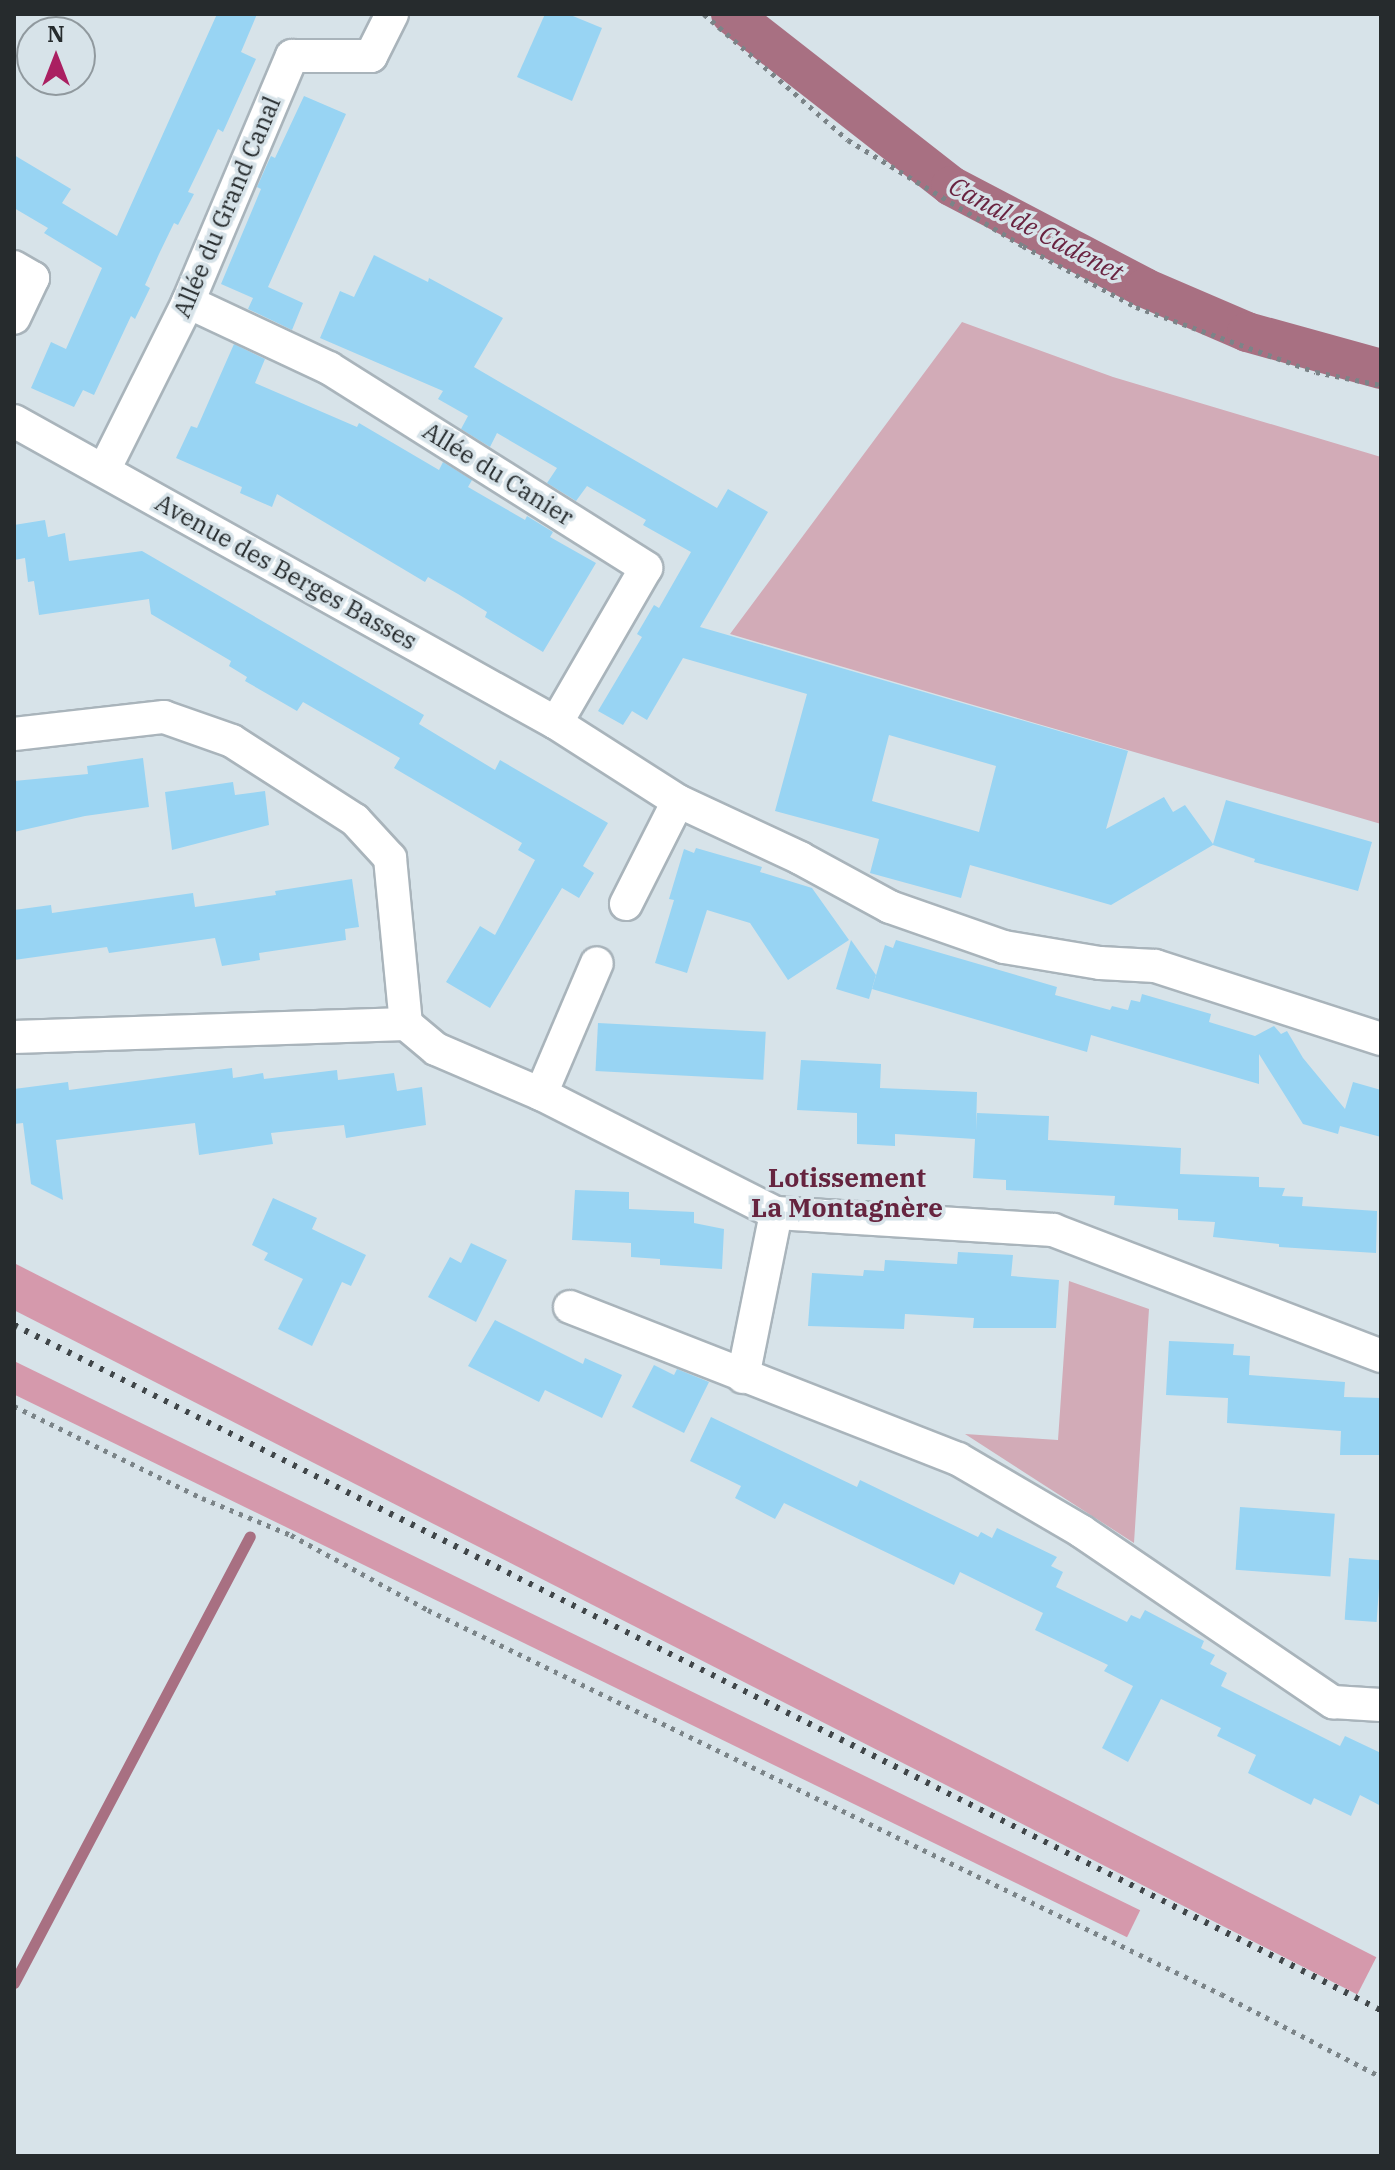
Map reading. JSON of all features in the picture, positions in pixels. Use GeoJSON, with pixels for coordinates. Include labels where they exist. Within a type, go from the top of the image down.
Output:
{"type":"FeatureCollection","features":[{"type":"Feature","properties":{"kind":"street","name":"Allée du Grand Canal"},"geometry":{"type":"LineString","coordinates":[[104,470],[188,302],[292,56],[371,56],[392,14]]}},
{"type":"Feature","properties":{"kind":"street"},"geometry":{"type":"LineString","coordinates":[[14,267],[33,278],[14,318]]}},
{"type":"Feature","properties":{"kind":"street","name":"Allée du Canier"},"geometry":{"type":"LineString","coordinates":[[188,302],[329,368],[646,568],[556,723]]}},
{"type":"Feature","properties":{"kind":"street","name":"Avenue des Berges Basses"},"geometry":{"type":"LineString","coordinates":[[14,421],[556,723],[678,801],[800,858],[890,907],[1004,947],[1100,963],[1155,966],[1381,1039]]}},
{"type":"Feature","properties":{"kind":"street"},"geometry":{"type":"LineString","coordinates":[[14,734],[164,717],[232,741],[355,820],[390,858],[406,1024]]}},
{"type":"Feature","properties":{"kind":"street"},"geometry":{"type":"LineString","coordinates":[[626,904],[678,801]]}},
{"type":"Feature","properties":{"kind":"street"},"geometry":{"type":"LineString","coordinates":[[541,1094],[597,963]]}},
{"type":"Feature","properties":{"kind":"street"},"geometry":{"type":"LineString","coordinates":[[14,1037],[406,1024],[436,1049],[541,1094],[776,1213],[1053,1230],[1381,1356]]}},
{"type":"Feature","properties":{"kind":"street"},"geometry":{"type":"LineString","coordinates":[[743,1377],[776,1213]]}},
{"type":"Feature","properties":{"kind":"street"},"geometry":{"type":"LineString","coordinates":[[570,1307],[958,1459],[1081,1531],[1333,1702],[1381,1705]]}},
{"type":"Feature","properties":{"kind":"path"},"geometry":{"type":"LineString","coordinates":[[704,14],[848,140],[1023,246],[1136,307],[1316,372],[1381,385]]}},
{"type":"Feature","properties":{"kind":"path"},"geometry":{"type":"LineString","coordinates":[[14,1406],[202,1498],[291,1535],[428,1610],[1221,1994],[1381,2077]]}},
{"type":"Feature","properties":{"kind":"shaded area"},"geometry":{"type":"Polygon","coordinates":[[[962,322],[1113,377],[1381,457],[1381,824],[730,634],[962,322]]]}},
{"type":"Feature","properties":{"kind":"shaded area"},"geometry":{"type":"Polygon","coordinates":[[[14,1263],[1376,1957],[1357,1995],[14,1310],[14,1263]]]}},
{"type":"Feature","properties":{"kind":"shaded area"},"geometry":{"type":"Polygon","coordinates":[[[1069,1281],[1149,1309],[1134,1543],[965,1434],[1058,1440],[1069,1281]]]}},
{"type":"Feature","properties":{"kind":"shaded area"},"geometry":{"type":"Polygon","coordinates":[[[14,1361],[1140,1910],[1127,1937],[14,1394],[14,1361]]]}},
{"type":"Feature","properties":{"kind":"building"},"geometry":{"type":"Polygon","coordinates":[[[217,14],[257,14],[241,52],[256,59],[223,132],[218,129],[188,192],[194,194],[178,225],[174,223],[159,254],[145,285],[150,288],[135,319],[131,316],[94,395],[83,390],[74,407],[31,388],[51,342],[66,349],[102,268],[44,233],[48,228],[14,208],[14,155],[71,189],[62,203],[117,236],[217,14]]]}},
{"type":"Feature","properties":{"kind":"building"},"geometry":{"type":"Polygon","coordinates":[[[545,14],[568,14],[602,28],[572,101],[517,77],[545,14]]]}},
{"type":"Feature","properties":{"kind":"building"},"geometry":{"type":"Polygon","coordinates":[[[304,96],[346,114],[268,287],[303,303],[292,330],[248,309],[253,298],[221,284],[261,189],[257,187],[271,156],[275,158],[304,96]]]}},
{"type":"Feature","properties":{"kind":"building"},"geometry":{"type":"Polygon","coordinates":[[[374,255],[428,282],[429,278],[503,318],[474,367],[717,508],[728,489],[768,512],[700,627],[1128,751],[1106,829],[1164,797],[1173,812],[1185,805],[1213,844],[1226,800],[1372,842],[1358,891],[1254,862],[1255,859],[1213,845],[1111,905],[970,865],[961,898],[870,873],[879,839],[775,811],[807,694],[683,658],[647,720],[632,711],[623,725],[598,711],[642,637],[637,634],[654,605],[659,608],[691,552],[643,525],[646,520],[587,486],[576,501],[547,483],[557,468],[497,433],[490,447],[461,429],[468,416],[438,399],[443,391],[320,338],[340,291],[354,297],[374,255]],[[889,735],[872,801],[979,832],[996,766],[889,735]]]}},
{"type":"Feature","properties":{"kind":"building"},"geometry":{"type":"Polygon","coordinates":[[[234,344],[265,359],[255,383],[357,427],[359,423],[439,470],[443,462],[472,480],[468,487],[525,520],[527,516],[553,532],[550,537],[596,563],[543,652],[485,617],[487,612],[458,594],[428,577],[425,582],[277,494],[272,507],[240,493],[242,487],[176,458],[191,426],[197,428],[234,344]]]}},
{"type":"Feature","properties":{"kind":"building"},"geometry":{"type":"Polygon","coordinates":[[[45,520],[48,537],[65,533],[69,561],[142,551],[424,715],[419,724],[495,770],[500,760],[608,823],[583,866],[594,873],[579,898],[562,888],[490,1008],[446,982],[480,926],[495,935],[535,860],[518,850],[522,843],[394,768],[400,758],[303,702],[297,711],[245,681],[247,677],[229,666],[231,661],[151,614],[149,599],[39,615],[34,581],[28,582],[25,558],[14,560],[14,525],[45,520]]]}},
{"type":"Feature","properties":{"kind":"building"},"geometry":{"type":"Polygon","coordinates":[[[143,758],[149,807],[85,816],[14,832],[14,781],[88,774],[87,766],[143,758]]]}},
{"type":"Feature","properties":{"kind":"building"},"geometry":{"type":"Polygon","coordinates":[[[233,782],[235,795],[265,791],[269,825],[172,850],[165,792],[233,782]]]}},
{"type":"Feature","properties":{"kind":"building"},"geometry":{"type":"Polygon","coordinates":[[[696,848],[762,867],[760,872],[812,888],[849,940],[788,980],[750,923],[707,910],[687,973],[655,963],[674,900],[669,899],[684,849],[694,853],[696,848]]]}},
{"type":"Feature","properties":{"kind":"building"},"geometry":{"type":"Polygon","coordinates":[[[352,879],[359,927],[345,929],[346,940],[259,953],[260,960],[222,966],[215,938],[109,953],[107,947],[14,960],[14,910],[51,905],[52,913],[193,893],[195,907],[276,895],[275,891],[352,879]]]}},
{"type":"Feature","properties":{"kind":"building"},"geometry":{"type":"Polygon","coordinates":[[[851,940],[876,975],[869,999],[836,989],[851,940]]]}},
{"type":"Feature","properties":{"kind":"building"},"geometry":{"type":"Polygon","coordinates":[[[896,940],[1057,987],[1055,995],[1110,1010],[1112,1006],[1128,1010],[1131,1000],[1140,1002],[1142,994],[1211,1014],[1209,1022],[1255,1036],[1274,1026],[1281,1034],[1287,1031],[1303,1058],[1345,1109],[1353,1082],[1381,1090],[1381,1137],[1340,1126],[1338,1134],[1303,1124],[1259,1054],[1259,1084],[1091,1035],[1087,1052],[872,989],[885,945],[893,948],[896,940]]]}},
{"type":"Feature","properties":{"kind":"building"},"geometry":{"type":"Polygon","coordinates":[[[598,1023],[766,1032],[763,1080],[595,1071],[598,1023]]]}},
{"type":"Feature","properties":{"kind":"building"},"geometry":{"type":"Polygon","coordinates":[[[801,1060],[881,1064],[880,1088],[977,1092],[976,1131],[977,1113],[1049,1116],[1048,1140],[1181,1148],[1180,1174],[1259,1177],[1259,1187],[1285,1188],[1282,1196],[1303,1197],[1302,1206],[1377,1211],[1376,1253],[1279,1247],[1279,1244],[1213,1237],[1215,1222],[1178,1220],[1178,1209],[1114,1205],[1115,1196],[1006,1190],[1006,1180],[973,1178],[975,1139],[895,1134],[895,1146],[857,1144],[857,1113],[797,1110],[801,1060]]]}},
{"type":"Feature","properties":{"kind":"building"},"geometry":{"type":"Polygon","coordinates":[[[232,1068],[233,1078],[263,1073],[264,1079],[337,1070],[338,1080],[394,1073],[397,1091],[422,1087],[426,1125],[346,1138],[344,1125],[271,1133],[273,1144],[199,1155],[195,1123],[56,1140],[63,1200],[31,1184],[23,1123],[14,1124],[14,1089],[68,1082],[69,1090],[232,1068]]]}},
{"type":"Feature","properties":{"kind":"building"},"geometry":{"type":"Polygon","coordinates":[[[575,1190],[629,1192],[629,1209],[694,1212],[694,1223],[724,1229],[722,1269],[660,1265],[660,1259],[631,1257],[631,1243],[572,1240],[575,1190]]]}},
{"type":"Feature","properties":{"kind":"building"},"geometry":{"type":"Polygon","coordinates":[[[273,1198],[317,1218],[312,1229],[366,1255],[351,1286],[342,1282],[312,1346],[278,1329],[303,1279],[264,1260],[268,1253],[252,1245],[273,1198]]]}},
{"type":"Feature","properties":{"kind":"building"},"geometry":{"type":"Polygon","coordinates":[[[471,1243],[507,1260],[476,1322],[428,1297],[450,1257],[461,1263],[471,1243]]]}},
{"type":"Feature","properties":{"kind":"building"},"geometry":{"type":"Polygon","coordinates":[[[958,1252],[1013,1255],[1011,1276],[1059,1280],[1056,1328],[973,1328],[974,1318],[905,1314],[904,1329],[808,1326],[812,1273],[863,1276],[864,1270],[884,1271],[885,1260],[957,1264],[958,1252]]]}},
{"type":"Feature","properties":{"kind":"building"},"geometry":{"type":"Polygon","coordinates":[[[495,1320],[583,1364],[585,1358],[622,1375],[602,1418],[545,1390],[539,1402],[468,1366],[495,1320]]]}},
{"type":"Feature","properties":{"kind":"building"},"geometry":{"type":"Polygon","coordinates":[[[1169,1341],[1234,1344],[1233,1355],[1250,1356],[1249,1375],[1345,1382],[1344,1397],[1381,1398],[1381,1455],[1340,1455],[1341,1431],[1227,1423],[1228,1398],[1166,1395],[1169,1341]]]}},
{"type":"Feature","properties":{"kind":"building"},"geometry":{"type":"Polygon","coordinates":[[[654,1365],[674,1375],[677,1369],[709,1382],[684,1433],[632,1407],[654,1365]]]}},
{"type":"Feature","properties":{"kind":"building"},"geometry":{"type":"Polygon","coordinates":[[[711,1417],[857,1487],[860,1480],[978,1537],[981,1532],[992,1538],[997,1528],[1057,1557],[1051,1566],[1063,1572],[1056,1587],[1127,1622],[1131,1615],[1140,1619],[1145,1610],[1204,1641],[1201,1648],[1215,1655],[1210,1664],[1227,1673],[1221,1686],[1340,1746],[1345,1736],[1381,1753],[1381,1806],[1360,1795],[1351,1816],[1314,1798],[1311,1805],[1248,1773],[1256,1755],[1217,1736],[1221,1728],[1161,1699],[1128,1762],[1102,1748],[1133,1686],[1104,1671],[1108,1665],[1035,1630],[1043,1613],[960,1572],[954,1585],[784,1503],[775,1519],[735,1498],[741,1486],[690,1461],[711,1417]]]}},
{"type":"Feature","properties":{"kind":"building"},"geometry":{"type":"Polygon","coordinates":[[[1240,1507],[1335,1514],[1330,1576],[1236,1570],[1240,1507]]]}},
{"type":"Feature","properties":{"kind":"building"},"geometry":{"type":"Polygon","coordinates":[[[1349,1558],[1381,1560],[1377,1622],[1345,1620],[1349,1558]]]}},
{"type":"Feature","properties":{"kind":"waterway","name":"Canal de Cadenet"},"geometry":{"type":"LineString","coordinates":[[731,14],[951,186],[1145,288],[1247,332],[1381,369]]}},
{"type":"Feature","properties":{"kind":"waterway"},"geometry":{"type":"LineString","coordinates":[[14,1983],[250,1536]]}},
{"type":"Feature","properties":{"kind":"railway"},"geometry":{"type":"LineString","coordinates":[[14,1325],[1381,2010]]}},
{"type":"Feature","properties":{"kind":"district","name":"Lotissement La Montagnère"},"geometry":{"type":"Point","coordinates":[847,1193]}}]}
